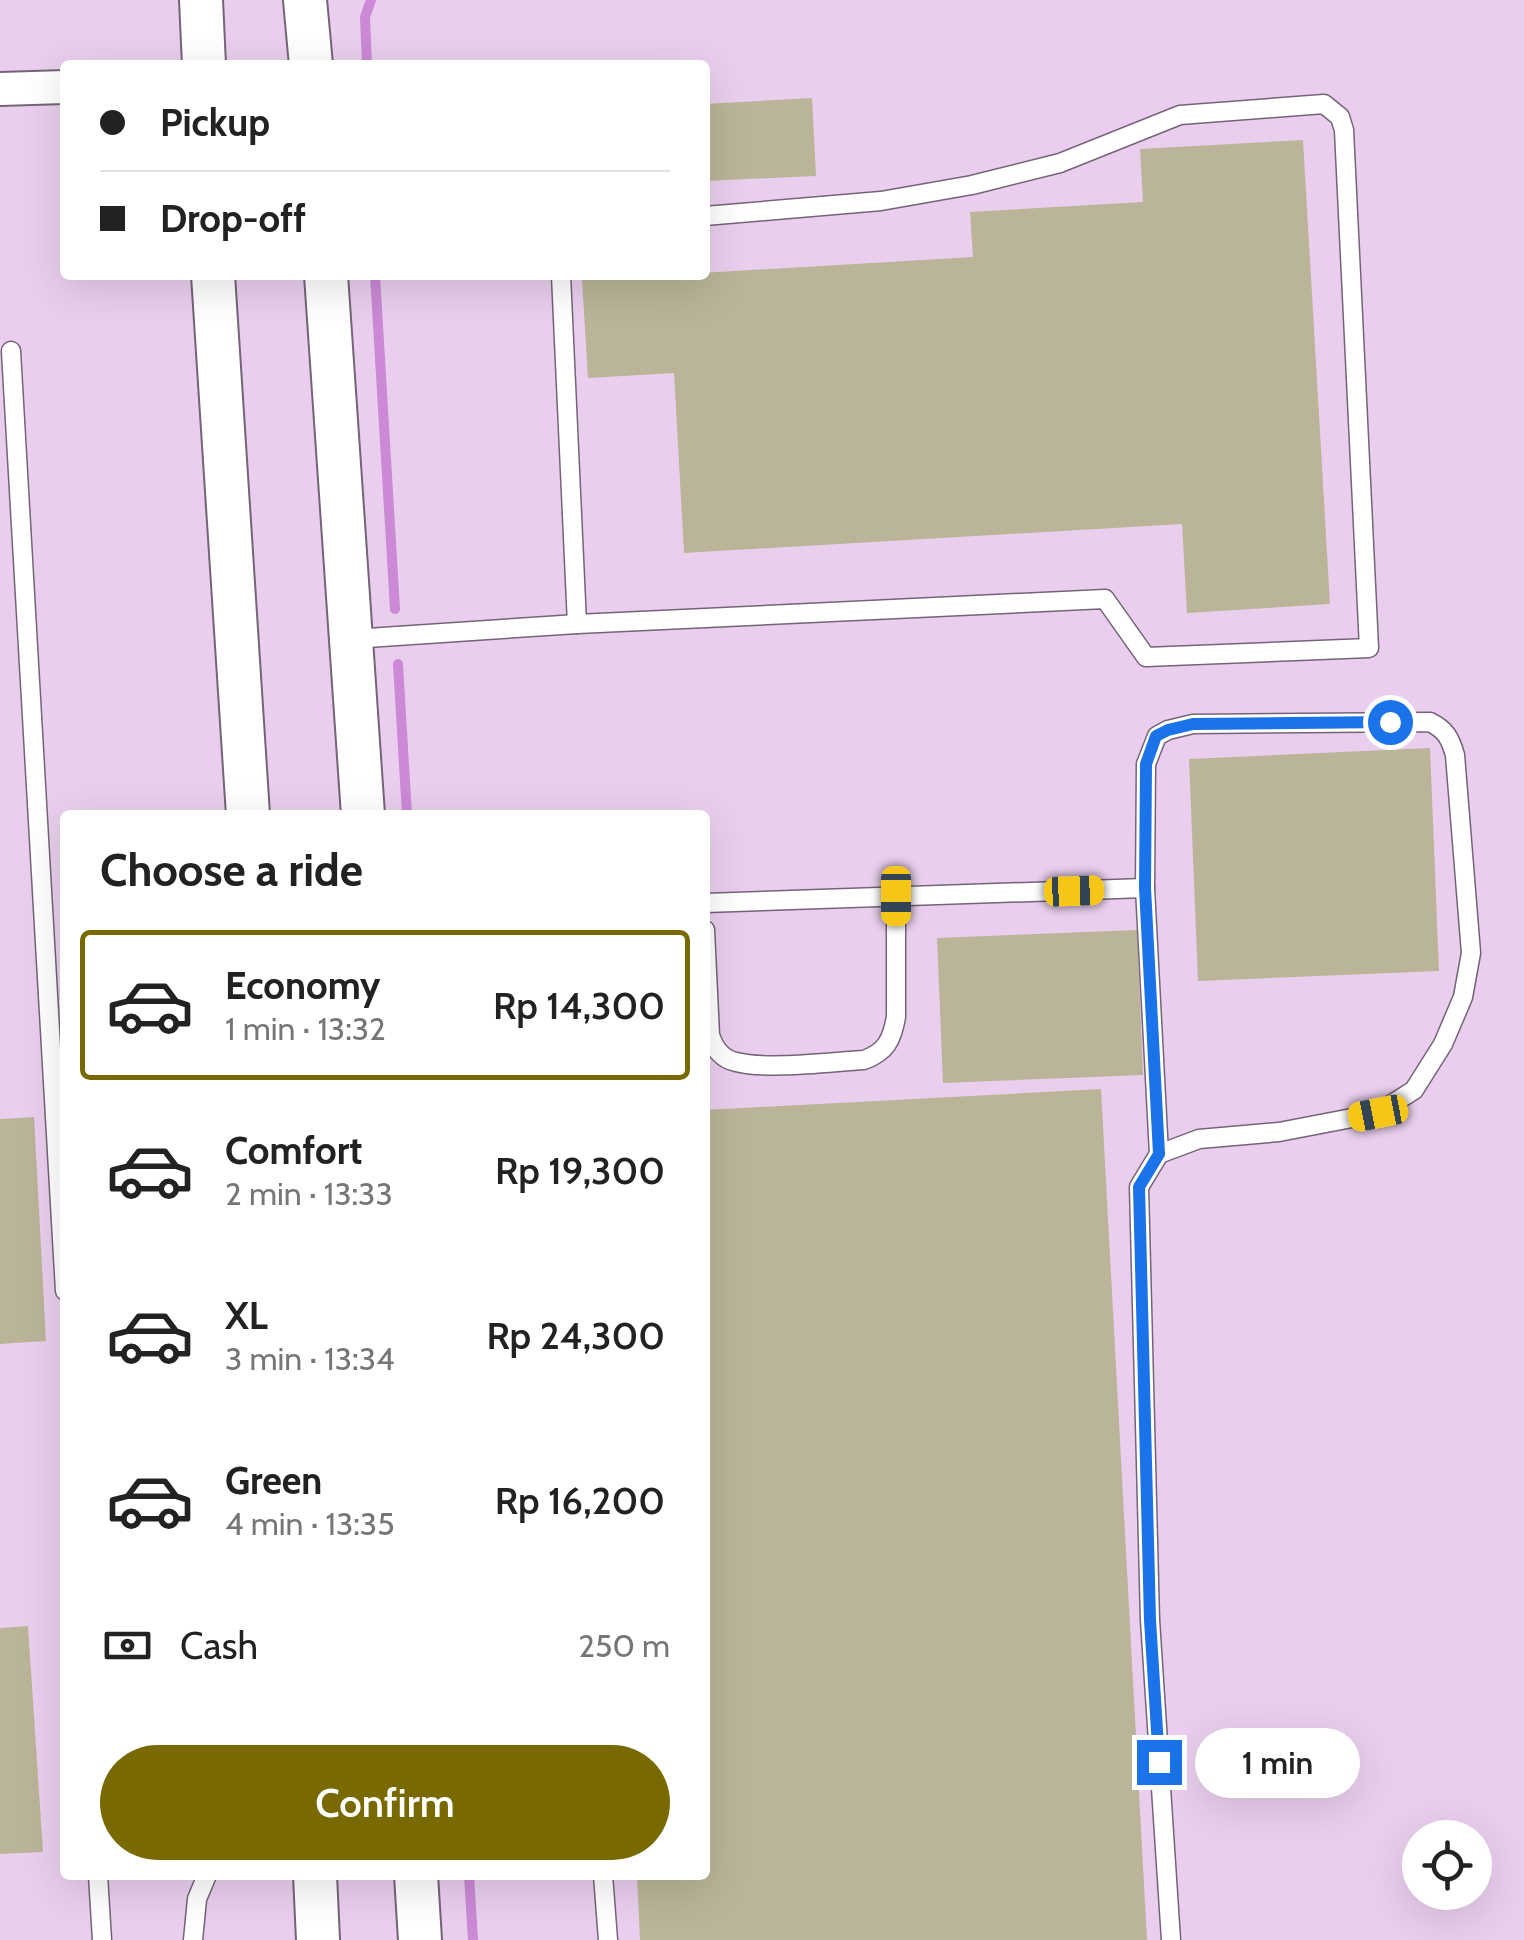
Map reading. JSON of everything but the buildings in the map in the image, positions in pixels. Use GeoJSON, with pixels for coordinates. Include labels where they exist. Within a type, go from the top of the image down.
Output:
{"type":"FeatureCollection","features":[{"type":"Feature","properties":{"kind":"street"},"geometry":{"type":"LineString","coordinates":[[201,0],[204,60]]}},
{"type":"Feature","properties":{"kind":"street"},"geometry":{"type":"LineString","coordinates":[[306,0],[312,60]]}},
{"type":"Feature","properties":{"kind":"street"},"geometry":{"type":"LineString","coordinates":[[0,89],[60,87]]}},
{"type":"Feature","properties":{"kind":"street"},"geometry":{"type":"LineString","coordinates":[[213,280],[248,810]]}},
{"type":"Feature","properties":{"kind":"street"},"geometry":{"type":"LineString","coordinates":[[326,280],[363,810]]}},
{"type":"Feature","properties":{"kind":"street"},"geometry":{"type":"LineString","coordinates":[[315,1880],[318,1940]]}},
{"type":"Feature","properties":{"kind":"street"},"geometry":{"type":"LineString","coordinates":[[416,1880],[420,1940]]}},
{"type":"Feature","properties":{"kind":"lane"},"geometry":{"type":"LineString","coordinates":[[351,640],[577,624],[1105,599],[1146,657],[1369,648],[1344,130],[1340,116],[1324,104],[1180,115],[1060,163],[972,185],[881,201],[710,216]]}},
{"type":"Feature","properties":{"kind":"lane"},"geometry":{"type":"LineString","coordinates":[[560,280],[577,624]]}},
{"type":"Feature","properties":{"kind":"lane"},"geometry":{"type":"LineString","coordinates":[[12,351],[60,1202]]}},
{"type":"Feature","properties":{"kind":"lane"},"geometry":{"type":"LineString","coordinates":[[1159,1154],[1200,1140],[1278,1132],[1378,1113],[1414,1090],[1443,1044],[1464,997],[1471,954],[1454,755],[1450,737],[1430,722],[1193,724],[1156,736],[1146,764],[1145,888],[1159,1154],[1139,1187],[1150,1620],[1171,1940]]}},
{"type":"Feature","properties":{"kind":"lane"},"geometry":{"type":"LineString","coordinates":[[710,903],[1145,888]]}},
{"type":"Feature","properties":{"kind":"lane"},"geometry":{"type":"LineString","coordinates":[[710,1035],[714,1048],[732,1062],[864,1060],[879,1055],[893,1035],[896,1017],[896,896]]}},
{"type":"Feature","properties":{"kind":"lane"},"geometry":{"type":"LineString","coordinates":[[98,1880],[102,1940]]}},
{"type":"Feature","properties":{"kind":"lane"},"geometry":{"type":"LineString","coordinates":[[194,1940],[197,1899],[205,1880]]}},
{"type":"Feature","properties":{"kind":"lane"},"geometry":{"type":"LineString","coordinates":[[603,1880],[608,1940]]}},
{"type":"Feature","properties":{"kind":"shaded area"},"geometry":{"type":"Polygon","coordinates":[[[0,0],[1524,0],[1524,1940],[0,1940],[0,0]]]}},
{"type":"Feature","properties":{"kind":"waterway"},"geometry":{"type":"LineString","coordinates":[[367,60],[365,17],[371,0]]}},
{"type":"Feature","properties":{"kind":"waterway"},"geometry":{"type":"LineString","coordinates":[[375,280],[395,609]]}},
{"type":"Feature","properties":{"kind":"waterway"},"geometry":{"type":"LineString","coordinates":[[398,664],[407,810]]}},
{"type":"Feature","properties":{"kind":"waterway"},"geometry":{"type":"LineString","coordinates":[[469,1880],[473,1940]]}},
{"type":"Feature","properties":{"kind":"route"},"geometry":{"type":"LineString","coordinates":[[1159,1762],[1150,1620],[1139,1187],[1159,1154],[1145,888],[1146,764],[1156,736],[1193,724],[1390,722]]}}]}
